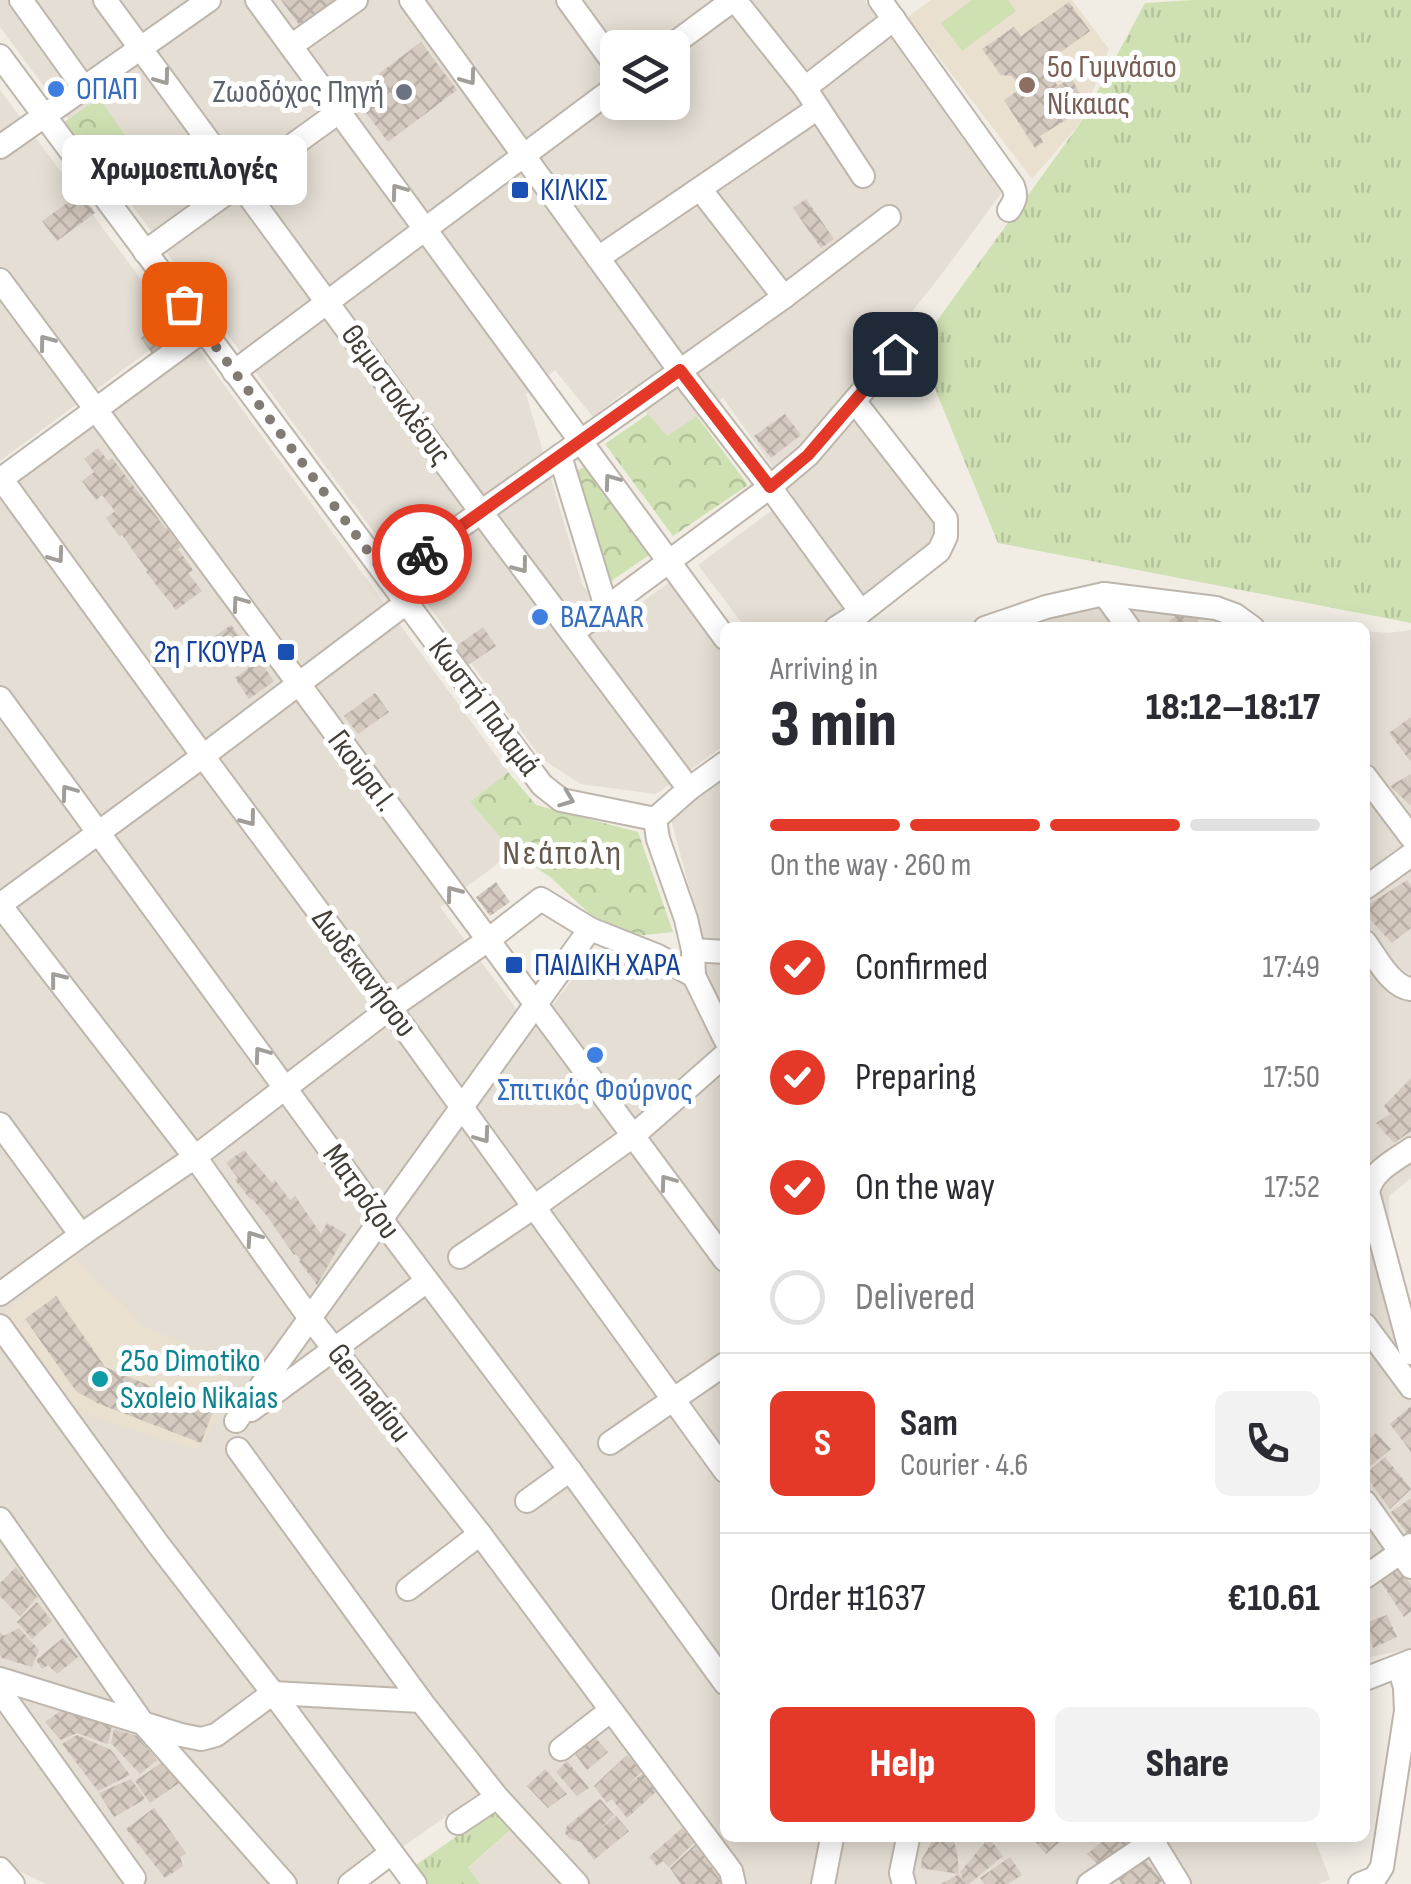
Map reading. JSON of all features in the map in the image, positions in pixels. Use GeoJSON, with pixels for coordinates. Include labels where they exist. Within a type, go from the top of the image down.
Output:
{"type":"FeatureCollection","features":[{"type":"Feature","properties":{"kind":"street"},"geometry":{"type":"LineString","coordinates":[[21,0],[84,88]]}},
{"type":"Feature","properties":{"kind":"street","name":"Θεμιστοκλέους"},"geometry":{"type":"LineString","coordinates":[[105,0],[689,789]]}},
{"type":"Feature","properties":{"kind":"street"},"geometry":{"type":"LineString","coordinates":[[0,147],[209,0]]}},
{"type":"Feature","properties":{"kind":"street"},"geometry":{"type":"LineString","coordinates":[[258,0],[720,631]]}},
{"type":"Feature","properties":{"kind":"street"},"geometry":{"type":"LineString","coordinates":[[291,46],[356,0]]}},
{"type":"Feature","properties":{"kind":"street"},"geometry":{"type":"LineString","coordinates":[[568,0],[600,44]]}},
{"type":"Feature","properties":{"kind":"street"},"geometry":{"type":"LineString","coordinates":[[690,32],[734,0],[811,98],[863,176]]}},
{"type":"Feature","properties":{"kind":"street"},"geometry":{"type":"LineString","coordinates":[[417,2],[598,258],[861,612]]}},
{"type":"Feature","properties":{"kind":"street"},"geometry":{"type":"LineString","coordinates":[[598,258],[700,189],[811,98],[885,5],[1013,186],[1015,202],[1009,210]]}},
{"type":"Feature","properties":{"kind":"street","name":"Κωστή Παλαμά"},"geometry":{"type":"LineString","coordinates":[[0,56],[542,786],[560,800],[655,818]]}},
{"type":"Feature","properties":{"kind":"street"},"geometry":{"type":"LineString","coordinates":[[234,372],[600,98]]}},
{"type":"Feature","properties":{"kind":"street"},"geometry":{"type":"LineString","coordinates":[[145,252],[340,112]]}},
{"type":"Feature","properties":{"kind":"street"},"geometry":{"type":"LineString","coordinates":[[700,189],[784,297]]}},
{"type":"Feature","properties":{"kind":"street"},"geometry":{"type":"LineString","coordinates":[[388,578],[784,297],[888,218]]}},
{"type":"Feature","properties":{"kind":"street","name":"Γκούρα Ι."},"geometry":{"type":"LineString","coordinates":[[0,280],[720,1253]]}},
{"type":"Feature","properties":{"kind":"street"},"geometry":{"type":"LineString","coordinates":[[0,480],[204,330]]}},
{"type":"Feature","properties":{"kind":"street"},"geometry":{"type":"LineString","coordinates":[[572,633],[808,455],[915,330]]}},
{"type":"Feature","properties":{"kind":"street"},"geometry":{"type":"LineString","coordinates":[[845,622],[939,551],[946,536],[946,518],[855,402]]}},
{"type":"Feature","properties":{"kind":"street"},"geometry":{"type":"LineString","coordinates":[[560,456],[606,608]]}},
{"type":"Feature","properties":{"kind":"street","name":"Δωδεκανήσου"},"geometry":{"type":"LineString","coordinates":[[0,480],[390,1008],[720,1465]]}},
{"type":"Feature","properties":{"kind":"street"},"geometry":{"type":"LineString","coordinates":[[1002,622],[1104,594],[1216,608],[1245,622]]}},
{"type":"Feature","properties":{"kind":"street"},"geometry":{"type":"LineString","coordinates":[[1104,594],[1125,622]]}},
{"type":"Feature","properties":{"kind":"street"},"geometry":{"type":"LineString","coordinates":[[0,905],[406,603]]}},
{"type":"Feature","properties":{"kind":"street","name":"Ματρόζου"},"geometry":{"type":"LineString","coordinates":[[0,698],[720,1676]]}},
{"type":"Feature","properties":{"kind":"street"},"geometry":{"type":"LineString","coordinates":[[720,767],[655,818],[658,839],[686,919],[694,976],[720,1030]]}},
{"type":"Feature","properties":{"kind":"street"},"geometry":{"type":"LineString","coordinates":[[1370,783],[1411,838]]}},
{"type":"Feature","properties":{"kind":"street"},"geometry":{"type":"LineString","coordinates":[[1370,884],[1411,855]]}},
{"type":"Feature","properties":{"kind":"street"},"geometry":{"type":"LineString","coordinates":[[0,1294],[196,1156],[540,899],[590,929],[658,956],[694,976]]}},
{"type":"Feature","properties":{"kind":"street","name":"Gennadiou"},"geometry":{"type":"LineString","coordinates":[[0,905],[196,1156],[309,1318],[480,1534],[731,1872],[734,1884]]}},
{"type":"Feature","properties":{"kind":"street"},"geometry":{"type":"LineString","coordinates":[[428,1281],[236,1421],[590,929]]}},
{"type":"Feature","properties":{"kind":"street"},"geometry":{"type":"LineString","coordinates":[[1370,948],[1404,987]]}},
{"type":"Feature","properties":{"kind":"street"},"geometry":{"type":"LineString","coordinates":[[693,950],[720,952]]}},
{"type":"Feature","properties":{"kind":"street"},"geometry":{"type":"LineString","coordinates":[[460,1257],[633,1136],[720,1059]]}},
{"type":"Feature","properties":{"kind":"street"},"geometry":{"type":"LineString","coordinates":[[0,1124],[81,1235]]}},
{"type":"Feature","properties":{"kind":"street"},"geometry":{"type":"LineString","coordinates":[[1370,1183],[1376,1174],[1411,1149]]}},
{"type":"Feature","properties":{"kind":"street"},"geometry":{"type":"LineString","coordinates":[[1370,1199],[1411,1353]]}},
{"type":"Feature","properties":{"kind":"street"},"geometry":{"type":"LineString","coordinates":[[0,1326],[158,1544],[415,1884]]}},
{"type":"Feature","properties":{"kind":"street"},"geometry":{"type":"LineString","coordinates":[[1370,1332],[1411,1387]]}},
{"type":"Feature","properties":{"kind":"street"},"geometry":{"type":"LineString","coordinates":[[610,1443],[720,1367]]}},
{"type":"Feature","properties":{"kind":"street"},"geometry":{"type":"LineString","coordinates":[[238,1450],[421,1701],[498,1798],[576,1884]]}},
{"type":"Feature","properties":{"kind":"street"},"geometry":{"type":"LineString","coordinates":[[527,1501],[570,1470]]}},
{"type":"Feature","properties":{"kind":"street"},"geometry":{"type":"LineString","coordinates":[[1370,1508],[1408,1554],[1370,1574]]}},
{"type":"Feature","properties":{"kind":"street"},"geometry":{"type":"LineString","coordinates":[[0,1519],[142,1722],[285,1884]]}},
{"type":"Feature","properties":{"kind":"street"},"geometry":{"type":"LineString","coordinates":[[408,1589],[480,1534]]}},
{"type":"Feature","properties":{"kind":"street"},"geometry":{"type":"LineString","coordinates":[[1370,1677],[1405,1664],[1406,1699],[1382,1867],[1370,1882]]}},
{"type":"Feature","properties":{"kind":"street"},"geometry":{"type":"LineString","coordinates":[[0,1678],[201,1739],[216,1734],[274,1693],[421,1701]]}},
{"type":"Feature","properties":{"kind":"street"},"geometry":{"type":"LineString","coordinates":[[0,1691],[134,1878]]}},
{"type":"Feature","properties":{"kind":"street"},"geometry":{"type":"LineString","coordinates":[[561,1749],[610,1711]]}},
{"type":"Feature","properties":{"kind":"street"},"geometry":{"type":"LineString","coordinates":[[458,1823],[498,1798]]}},
{"type":"Feature","properties":{"kind":"street"},"geometry":{"type":"LineString","coordinates":[[823,1884],[831,1842]]}},
{"type":"Feature","properties":{"kind":"street"},"geometry":{"type":"LineString","coordinates":[[904,1884],[901,1873],[907,1842]]}},
{"type":"Feature","properties":{"kind":"street"},"geometry":{"type":"LineString","coordinates":[[1089,1884],[1150,1842]]}},
{"type":"Feature","properties":{"kind":"street"},"geometry":{"type":"LineString","coordinates":[[1156,1842],[1179,1884]]}},
{"type":"Feature","properties":{"kind":"street"},"geometry":{"type":"LineString","coordinates":[[350,1884],[391,1853]]}},
{"type":"Feature","properties":{"kind":"street"},"geometry":{"type":"LineString","coordinates":[[0,1869],[13,1884]]}},
{"type":"Feature","properties":{"kind":"shaded area"},"geometry":{"type":"Polygon","coordinates":[[[0,0],[864,0],[1003,191],[842,399],[940,518],[930,548],[825,622],[741,622],[698,565],[793,495],[723,398],[667,437],[627,390],[593,417],[555,370],[526,394],[582,584],[612,624],[671,581],[720,645],[720,749],[656,794],[581,784],[542,759],[0,27],[0,0]]]}},
{"type":"Feature","properties":{"kind":"shaded area","name":"5o Γυμνάσιο Νίκαιας"},"geometry":{"type":"Polygon","coordinates":[[[931,0],[1072,0],[1109,49],[1081,122],[1032,179],[908,17],[931,0]]]}},
{"type":"Feature","properties":{"kind":"shaded area"},"geometry":{"type":"Polygon","coordinates":[[[0,90],[178,329],[0,461],[0,90]]]}},
{"type":"Feature","properties":{"kind":"shaded area"},"geometry":{"type":"Polygon","coordinates":[[[198,349],[508,772],[470,802],[513,852],[440,907],[533,1031],[593,952],[654,973],[708,958],[671,819],[720,782],[720,1842],[1316,1842],[1330,1879],[1319,1884],[480,1884],[468,1869],[525,1816],[494,1782],[346,1884],[46,1884],[11,1867],[0,1874],[0,496],[198,349]]]}},
{"type":"Feature","properties":{"kind":"shaded area"},"geometry":{"type":"Polygon","coordinates":[[[1127,602],[1267,622],[1032,622],[1127,602]]]}},
{"type":"Feature","properties":{"kind":"shaded area"},"geometry":{"type":"Polygon","coordinates":[[[1411,630],[1411,1178],[1389,1196],[1390,1249],[1411,1327],[1411,1649],[1370,1657],[1370,631],[1411,630]]]}},
{"type":"Feature","properties":{"kind":"shaded area"},"geometry":{"type":"Polygon","coordinates":[[[70,1257],[124,1304],[142,1326],[231,1368],[221,1412],[198,1450],[77,1412],[4,1313],[70,1257]]]}},
{"type":"Feature","properties":{"kind":"green space"},"geometry":{"type":"Polygon","coordinates":[[[972,0],[1008,0],[1016,11],[962,51],[941,23],[972,0]]]}},
{"type":"Feature","properties":{"kind":"green space"},"geometry":{"type":"Polygon","coordinates":[[[1411,0],[1411,623],[998,543],[918,347],[1081,122],[1145,3],[1411,0]]]}},
{"type":"Feature","properties":{"kind":"green space"},"geometry":{"type":"Polygon","coordinates":[[[99,98],[127,138],[92,163],[63,123],[99,98]]]}},
{"type":"Feature","properties":{"kind":"green space"},"geometry":{"type":"Polygon","coordinates":[[[648,414],[667,436],[697,416],[748,485],[673,536],[605,444],[648,414]]]}},
{"type":"Feature","properties":{"kind":"green space"},"geometry":{"type":"Polygon","coordinates":[[[586,466],[651,554],[611,581],[574,472],[586,466]]]}},
{"type":"Feature","properties":{"kind":"green space"},"geometry":{"type":"Polygon","coordinates":[[[508,772],[536,805],[638,832],[673,932],[635,936],[590,914],[550,877],[513,852],[470,802],[508,772]]]}},
{"type":"Feature","properties":{"kind":"green space"},"geometry":{"type":"Polygon","coordinates":[[[494,1810],[510,1830],[468,1868],[480,1884],[423,1884],[410,1869],[494,1810]]]}},
{"type":"Feature","properties":{"kind":"building"},"geometry":{"type":"Polygon","coordinates":[[[281,0],[336,0],[300,26],[281,0]]]}},
{"type":"Feature","properties":{"kind":"building"},"geometry":{"type":"Polygon","coordinates":[[[1069,2],[1090,31],[1051,59],[1048,71],[1058,86],[1071,78],[1088,106],[1040,136],[1043,142],[1035,148],[1004,100],[1020,89],[1012,76],[1001,75],[982,49],[1014,27],[1021,36],[1069,2]]]}},
{"type":"Feature","properties":{"kind":"building","name":"Ζωοδόχος Πηγή"},"geometry":{"type":"Polygon","coordinates":[[[421,42],[457,90],[388,142],[352,94],[421,42]]]}},
{"type":"Feature","properties":{"kind":"building"},"geometry":{"type":"Polygon","coordinates":[[[81,193],[95,213],[57,241],[42,221],[81,193]]]}},
{"type":"Feature","properties":{"kind":"building"},"geometry":{"type":"Polygon","coordinates":[[[806,199],[834,239],[821,248],[793,208],[806,199]]]}},
{"type":"Feature","properties":{"kind":"building"},"geometry":{"type":"Polygon","coordinates":[[[174,312],[188,335],[155,358],[141,338],[174,312]]]}},
{"type":"Feature","properties":{"kind":"building"},"geometry":{"type":"Polygon","coordinates":[[[785,414],[801,435],[771,458],[754,436],[785,414]]]}},
{"type":"Feature","properties":{"kind":"building"},"geometry":{"type":"Polygon","coordinates":[[[98,448],[108,461],[112,458],[167,528],[193,570],[188,573],[202,591],[176,610],[106,518],[115,511],[102,495],[96,500],[82,481],[94,472],[84,459],[98,448]]]}},
{"type":"Feature","properties":{"kind":"building"},"geometry":{"type":"Polygon","coordinates":[[[1178,614],[1198,619],[1197,622],[1168,622],[1178,614]]]}},
{"type":"Feature","properties":{"kind":"building"},"geometry":{"type":"Polygon","coordinates":[[[231,625],[245,643],[215,665],[201,646],[231,625]]]}},
{"type":"Feature","properties":{"kind":"building"},"geometry":{"type":"Polygon","coordinates":[[[483,627],[496,646],[464,668],[451,650],[483,627]]]}},
{"type":"Feature","properties":{"kind":"building"},"geometry":{"type":"Polygon","coordinates":[[[259,660],[274,681],[249,699],[235,678],[259,660]]]}},
{"type":"Feature","properties":{"kind":"building"},"geometry":{"type":"Polygon","coordinates":[[[375,693],[389,712],[358,734],[344,716],[375,693]]]}},
{"type":"Feature","properties":{"kind":"building"},"geometry":{"type":"Polygon","coordinates":[[[1411,717],[1411,762],[1389,733],[1411,717]]]}},
{"type":"Feature","properties":{"kind":"building"},"geometry":{"type":"Polygon","coordinates":[[[1411,774],[1411,806],[1390,786],[1411,774]]]}},
{"type":"Feature","properties":{"kind":"building"},"geometry":{"type":"Polygon","coordinates":[[[1407,880],[1411,886],[1411,928],[1392,943],[1370,919],[1370,904],[1407,880]]]}},
{"type":"Feature","properties":{"kind":"building"},"geometry":{"type":"Polygon","coordinates":[[[496,882],[510,902],[490,916],[476,897],[496,882]]]}},
{"type":"Feature","properties":{"kind":"building"},"geometry":{"type":"Polygon","coordinates":[[[1411,1078],[1411,1131],[1394,1143],[1376,1123],[1390,1114],[1384,1106],[1411,1078]]]}},
{"type":"Feature","properties":{"kind":"building"},"geometry":{"type":"Polygon","coordinates":[[[244,1150],[290,1200],[295,1196],[321,1234],[327,1223],[346,1234],[317,1285],[267,1216],[235,1180],[238,1178],[226,1163],[244,1150]]]}},
{"type":"Feature","properties":{"kind":"building","name":"25ο Dimotiko Sxoleio Nikaias"},"geometry":{"type":"Polygon","coordinates":[[[56,1296],[105,1367],[213,1412],[201,1443],[97,1403],[76,1391],[25,1319],[56,1296]]]}},
{"type":"Feature","properties":{"kind":"building"},"geometry":{"type":"Polygon","coordinates":[[[1411,1406],[1411,1452],[1390,1424],[1411,1406]]]}},
{"type":"Feature","properties":{"kind":"building"},"geometry":{"type":"Polygon","coordinates":[[[1376,1433],[1391,1449],[1370,1466],[1370,1438],[1376,1433]]]}},
{"type":"Feature","properties":{"kind":"building"},"geometry":{"type":"Polygon","coordinates":[[[1385,1457],[1411,1489],[1390,1509],[1370,1482],[1370,1470],[1385,1457]]]}},
{"type":"Feature","properties":{"kind":"building"},"geometry":{"type":"Polygon","coordinates":[[[1411,1498],[1411,1539],[1391,1512],[1411,1498]]]}},
{"type":"Feature","properties":{"kind":"building"},"geometry":{"type":"Polygon","coordinates":[[[1396,1563],[1411,1585],[1411,1611],[1404,1617],[1377,1576],[1396,1563]]]}},
{"type":"Feature","properties":{"kind":"building"},"geometry":{"type":"Polygon","coordinates":[[[16,1567],[37,1597],[20,1617],[0,1596],[0,1583],[16,1567]]]}},
{"type":"Feature","properties":{"kind":"building"},"geometry":{"type":"Polygon","coordinates":[[[37,1602],[52,1621],[32,1639],[17,1622],[37,1602]]]}},
{"type":"Feature","properties":{"kind":"building"},"geometry":{"type":"Polygon","coordinates":[[[1387,1615],[1397,1637],[1373,1648],[1370,1621],[1387,1615]]]}},
{"type":"Feature","properties":{"kind":"building"},"geometry":{"type":"Polygon","coordinates":[[[19,1628],[39,1650],[32,1667],[0,1655],[0,1632],[4,1636],[19,1628]]]}},
{"type":"Feature","properties":{"kind":"building"},"geometry":{"type":"Polygon","coordinates":[[[63,1638],[78,1657],[57,1674],[48,1665],[42,1669],[36,1660],[63,1638]]]}},
{"type":"Feature","properties":{"kind":"building"},"geometry":{"type":"Polygon","coordinates":[[[63,1709],[112,1725],[108,1744],[77,1733],[61,1740],[45,1722],[63,1709]]]}},
{"type":"Feature","properties":{"kind":"building"},"geometry":{"type":"Polygon","coordinates":[[[114,1729],[137,1736],[157,1760],[140,1774],[111,1743],[114,1729]]]}},
{"type":"Feature","properties":{"kind":"building"},"geometry":{"type":"Polygon","coordinates":[[[77,1735],[111,1750],[130,1775],[98,1791],[62,1744],[77,1735]]]}},
{"type":"Feature","properties":{"kind":"building"},"geometry":{"type":"Polygon","coordinates":[[[593,1735],[608,1752],[587,1770],[573,1751],[593,1735]]]}},
{"type":"Feature","properties":{"kind":"building"},"geometry":{"type":"Polygon","coordinates":[[[627,1755],[642,1771],[626,1787],[643,1773],[659,1789],[627,1818],[612,1799],[607,1803],[594,1786],[627,1755]]]}},
{"type":"Feature","properties":{"kind":"building"},"geometry":{"type":"Polygon","coordinates":[[[567,1761],[589,1788],[577,1796],[556,1772],[567,1761]]]}},
{"type":"Feature","properties":{"kind":"building"},"geometry":{"type":"Polygon","coordinates":[[[161,1763],[179,1783],[150,1803],[135,1781],[161,1763]]]}},
{"type":"Feature","properties":{"kind":"building"},"geometry":{"type":"Polygon","coordinates":[[[545,1769],[567,1794],[548,1808],[527,1786],[545,1769]]]}},
{"type":"Feature","properties":{"kind":"building"},"geometry":{"type":"Polygon","coordinates":[[[131,1779],[145,1799],[114,1817],[99,1793],[131,1779]]]}},
{"type":"Feature","properties":{"kind":"building"},"geometry":{"type":"Polygon","coordinates":[[[600,1799],[614,1815],[600,1829],[616,1816],[629,1831],[594,1860],[581,1842],[565,1833],[567,1826],[600,1799]]]}},
{"type":"Feature","properties":{"kind":"building"},"geometry":{"type":"Polygon","coordinates":[[[154,1808],[186,1853],[180,1857],[183,1866],[165,1878],[126,1829],[154,1808]]]}},
{"type":"Feature","properties":{"kind":"building"},"geometry":{"type":"Polygon","coordinates":[[[682,1828],[695,1842],[669,1867],[663,1861],[657,1866],[649,1857],[682,1828]]]}},
{"type":"Feature","properties":{"kind":"building"},"geometry":{"type":"Polygon","coordinates":[[[932,1842],[954,1842],[959,1874],[921,1868],[932,1842]]]}},
{"type":"Feature","properties":{"kind":"building"},"geometry":{"type":"Polygon","coordinates":[[[986,1842],[992,1842],[1003,1856],[969,1884],[964,1884],[960,1872],[986,1842]]]}},
{"type":"Feature","properties":{"kind":"building"},"geometry":{"type":"Polygon","coordinates":[[[1036,1842],[1060,1842],[1046,1854],[1036,1842]]]}},
{"type":"Feature","properties":{"kind":"building"},"geometry":{"type":"Polygon","coordinates":[[[1102,1842],[1134,1842],[1100,1867],[1087,1854],[1102,1842]]]}},
{"type":"Feature","properties":{"kind":"building"},"geometry":{"type":"Polygon","coordinates":[[[696,1844],[722,1883],[681,1884],[670,1868],[696,1844]]]}},
{"type":"Feature","properties":{"kind":"building"},"geometry":{"type":"Polygon","coordinates":[[[1010,1857],[1022,1875],[1008,1884],[985,1884],[980,1878],[1010,1857]]]}},
{"type":"Feature","properties":{"kind":"building"},"geometry":{"type":"Polygon","coordinates":[[[1143,1857],[1162,1881],[1122,1884],[1117,1876],[1143,1857]]]}},
{"type":"Feature","properties":{"kind":"building"},"geometry":{"type":"Polygon","coordinates":[[[959,1874],[964,1884],[941,1884],[959,1874]]]}},
{"type":"Feature","properties":{"kind":"way so far"},"geometry":{"type":"LineString","coordinates":[[184,304],[388,578],[422,554]]}},
{"type":"Feature","properties":{"kind":"place","name":"5o Γυμνάσιο Νίκαιας"},"geometry":{"type":"Point","coordinates":[1027,85]}},
{"type":"Feature","properties":{"kind":"place","name":"ΟΠΑΠ"},"geometry":{"type":"Point","coordinates":[56,89]}},
{"type":"Feature","properties":{"kind":"place","name":"Ζωοδόχος Πηγή"},"geometry":{"type":"Point","coordinates":[404,92]}},
{"type":"Feature","properties":{"kind":"place","name":"ΚΙΛΚΙΣ"},"geometry":{"type":"Point","coordinates":[520,190]}},
{"type":"Feature","properties":{"kind":"place","name":"Χρωμοεπιλογές"},"geometry":{"type":"Point","coordinates":[184,304]}},
{"type":"Feature","properties":{"kind":"place","name":"BAZAAR"},"geometry":{"type":"Point","coordinates":[540,617]}},
{"type":"Feature","properties":{"kind":"place","name":"2η ΓΚΟΥΡΑ"},"geometry":{"type":"Point","coordinates":[286,652]}},
{"type":"Feature","properties":{"kind":"place","name":"ΠΑΙΔΙΚΗ ΧΑΡΑ"},"geometry":{"type":"Point","coordinates":[514,965]}},
{"type":"Feature","properties":{"kind":"place","name":"Σπιτικός Φούρνος"},"geometry":{"type":"Point","coordinates":[595,1055]}},
{"type":"Feature","properties":{"kind":"place","name":"25ο Dimotiko Sxoleio Nikaias"},"geometry":{"type":"Point","coordinates":[100,1379]}},
{"type":"Feature","properties":{"kind":"district","name":"Νεάπολη"},"geometry":{"type":"Point","coordinates":[563,853]}},
{"type":"Feature","properties":{"kind":"route"},"geometry":{"type":"LineString","coordinates":[[422,554],[680,370],[770,487],[808,455],[895,354]]}}]}
